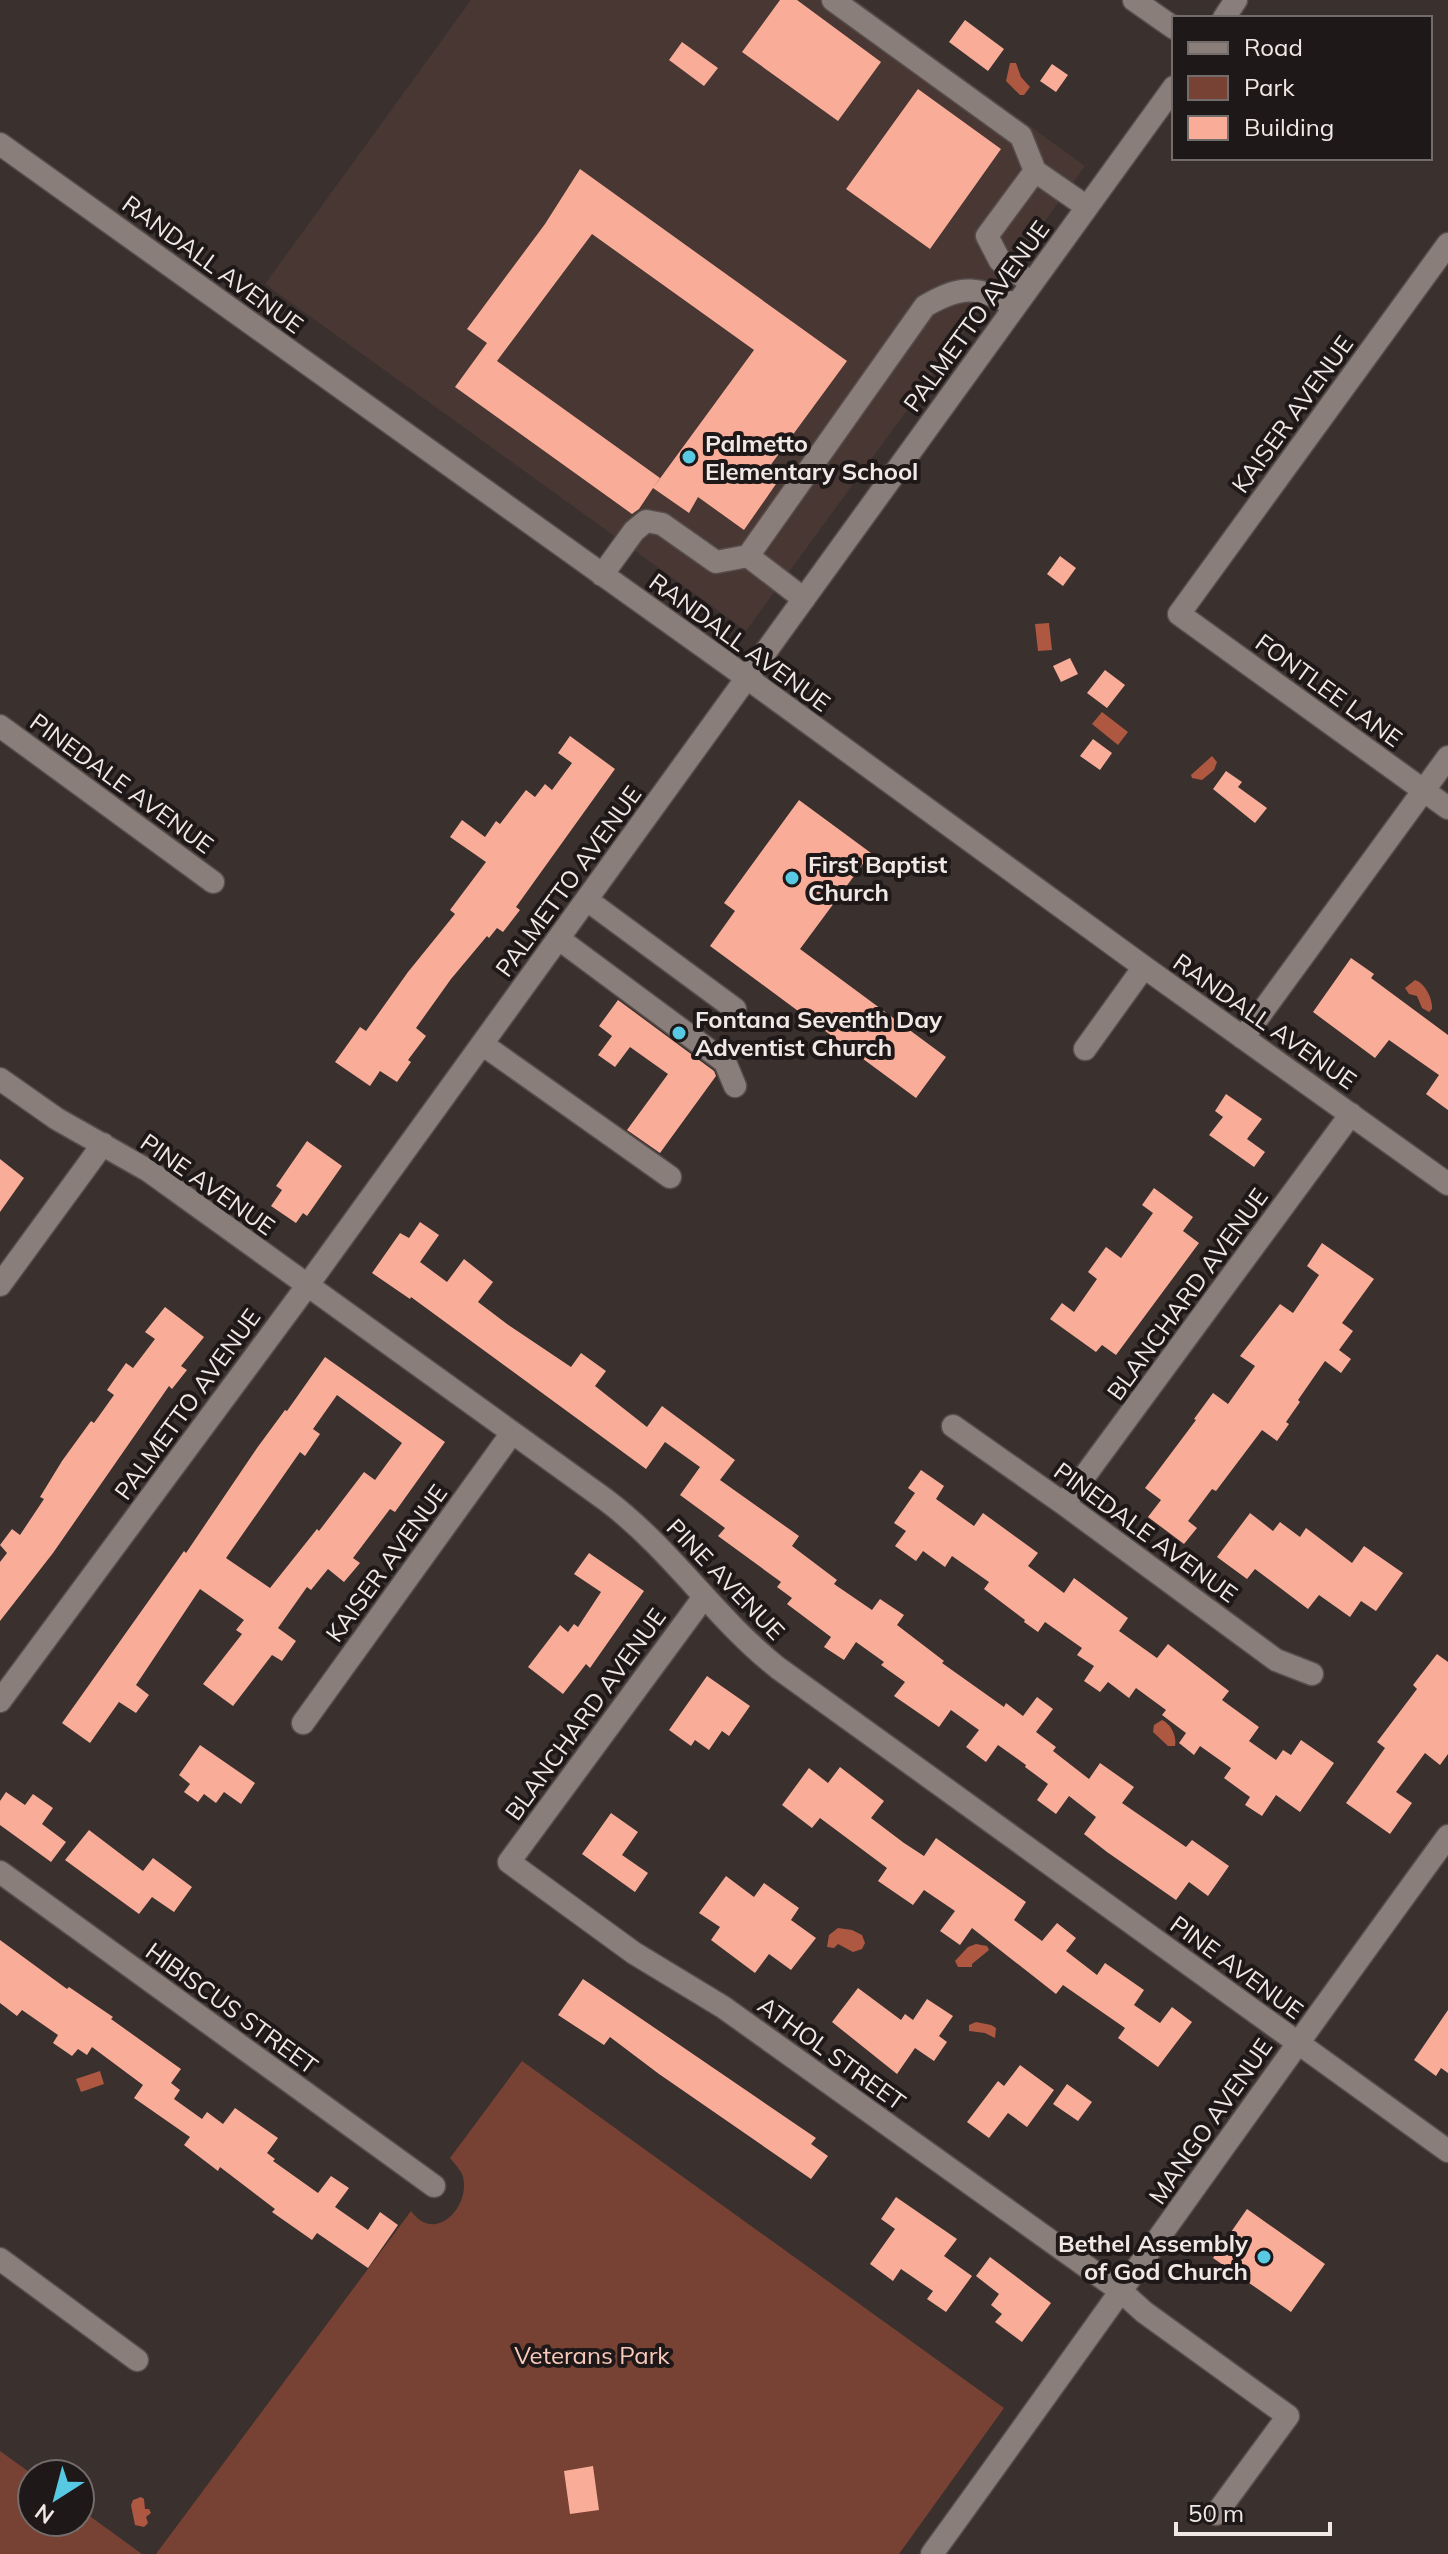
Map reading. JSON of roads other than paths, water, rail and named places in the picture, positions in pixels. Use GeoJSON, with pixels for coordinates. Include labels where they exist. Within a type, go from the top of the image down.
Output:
{"type":"FeatureCollection","features":[{"type":"Feature","properties":{"kind":"street"},"geometry":{"type":"LineString","coordinates":[[833,0],[1021,136],[1035,171],[1087,207]]}},
{"type":"Feature","properties":{"kind":"street"},"geometry":{"type":"LineString","coordinates":[[1134,0],[1172,27]]}},
{"type":"Feature","properties":{"kind":"street","name":"PALMETTO AVENUE"},"geometry":{"type":"LineString","coordinates":[[0,1701],[307,1286],[1172,90]]}},
{"type":"Feature","properties":{"kind":"street","name":"RANDALL AVENUE"},"geometry":{"type":"LineString","coordinates":[[0,144],[1448,1184]]}},
{"type":"Feature","properties":{"kind":"street"},"geometry":{"type":"LineString","coordinates":[[1032,283],[1000,261],[987,236],[1035,171]]}},
{"type":"Feature","properties":{"kind":"street","name":"KAISER AVENUE"},"geometry":{"type":"LineString","coordinates":[[1179,614],[1448,244]]}},
{"type":"Feature","properties":{"kind":"street"},"geometry":{"type":"LineString","coordinates":[[602,575],[634,531],[646,521],[662,524],[716,562],[748,556],[925,306],[945,295],[978,289],[1016,305]]}},
{"type":"Feature","properties":{"kind":"street"},"geometry":{"type":"LineString","coordinates":[[748,556],[804,599]]}},
{"type":"Feature","properties":{"kind":"street","name":"FONTLEE LANE"},"geometry":{"type":"LineString","coordinates":[[1179,614],[1448,808]]}},
{"type":"Feature","properties":{"kind":"street","name":"PINEDALE AVENUE"},"geometry":{"type":"LineString","coordinates":[[0,726],[213,882]]}},
{"type":"Feature","properties":{"kind":"street"},"geometry":{"type":"LineString","coordinates":[[1243,1038],[1448,757]]}},
{"type":"Feature","properties":{"kind":"street"},"geometry":{"type":"LineString","coordinates":[[587,900],[735,1009]]}},
{"type":"Feature","properties":{"kind":"street"},"geometry":{"type":"LineString","coordinates":[[559,939],[725,1062],[735,1086]]}},
{"type":"Feature","properties":{"kind":"street"},"geometry":{"type":"LineString","coordinates":[[1085,1049],[1144,967]]}},
{"type":"Feature","properties":{"kind":"street"},"geometry":{"type":"LineString","coordinates":[[482,1044],[670,1177]]}},
{"type":"Feature","properties":{"kind":"street","name":"PINE AVENUE"},"geometry":{"type":"LineString","coordinates":[[0,1079],[57,1119],[149,1171],[633,1521],[659,1544],[704,1597],[758,1652],[778,1668],[1448,2151]]}},
{"type":"Feature","properties":{"kind":"street","name":"BLANCHARD AVENUE"},"geometry":{"type":"LineString","coordinates":[[1064,1504],[1351,1114]]}},
{"type":"Feature","properties":{"kind":"street"},"geometry":{"type":"LineString","coordinates":[[0,1285],[103,1144]]}},
{"type":"Feature","properties":{"kind":"street","name":"PINEDALE AVENUE"},"geometry":{"type":"LineString","coordinates":[[953,1426],[1276,1660],[1312,1674]]}},
{"type":"Feature","properties":{"kind":"street","name":"KAISER AVENUE"},"geometry":{"type":"LineString","coordinates":[[303,1723],[512,1433]]}},
{"type":"Feature","properties":{"kind":"street","name":"BLANCHARD AVENUE"},"geometry":{"type":"LineString","coordinates":[[509,1862],[704,1597]]}},
{"type":"Feature","properties":{"kind":"street","name":"MANGO AVENUE"},"geometry":{"type":"LineString","coordinates":[[936,2553],[1297,2043],[1448,1836]]}},
{"type":"Feature","properties":{"kind":"street","name":"ATHOL STREET"},"geometry":{"type":"LineString","coordinates":[[509,1862],[634,1953],[723,2007],[1122,2292],[1144,2312],[1288,2416],[1216,2514]]}},
{"type":"Feature","properties":{"kind":"street","name":"HIBISCUS STREET"},"geometry":{"type":"LineString","coordinates":[[0,1872],[434,2186]]}},
{"type":"Feature","properties":{"kind":"street"},"geometry":{"type":"LineString","coordinates":[[0,2259],[137,2360]]}},
{"type":"Feature","properties":{"kind":"place","name":"Palmetto Elementary School"},"geometry":{"type":"Point","coordinates":[689,457]}},
{"type":"Feature","properties":{"kind":"place","name":"First Baptist Church"},"geometry":{"type":"Point","coordinates":[792,878]}},
{"type":"Feature","properties":{"kind":"place","name":"Fontana Seventh Day Adventist Church"},"geometry":{"type":"Point","coordinates":[679,1033]}},
{"type":"Feature","properties":{"kind":"place","name":"Bethel Assembly of God Church"},"geometry":{"type":"Point","coordinates":[1264,2257]}},
{"type":"Feature","properties":{"kind":"park label","name":"Veterans Park"},"geometry":{"type":"Point","coordinates":[592,2355]}}]}
